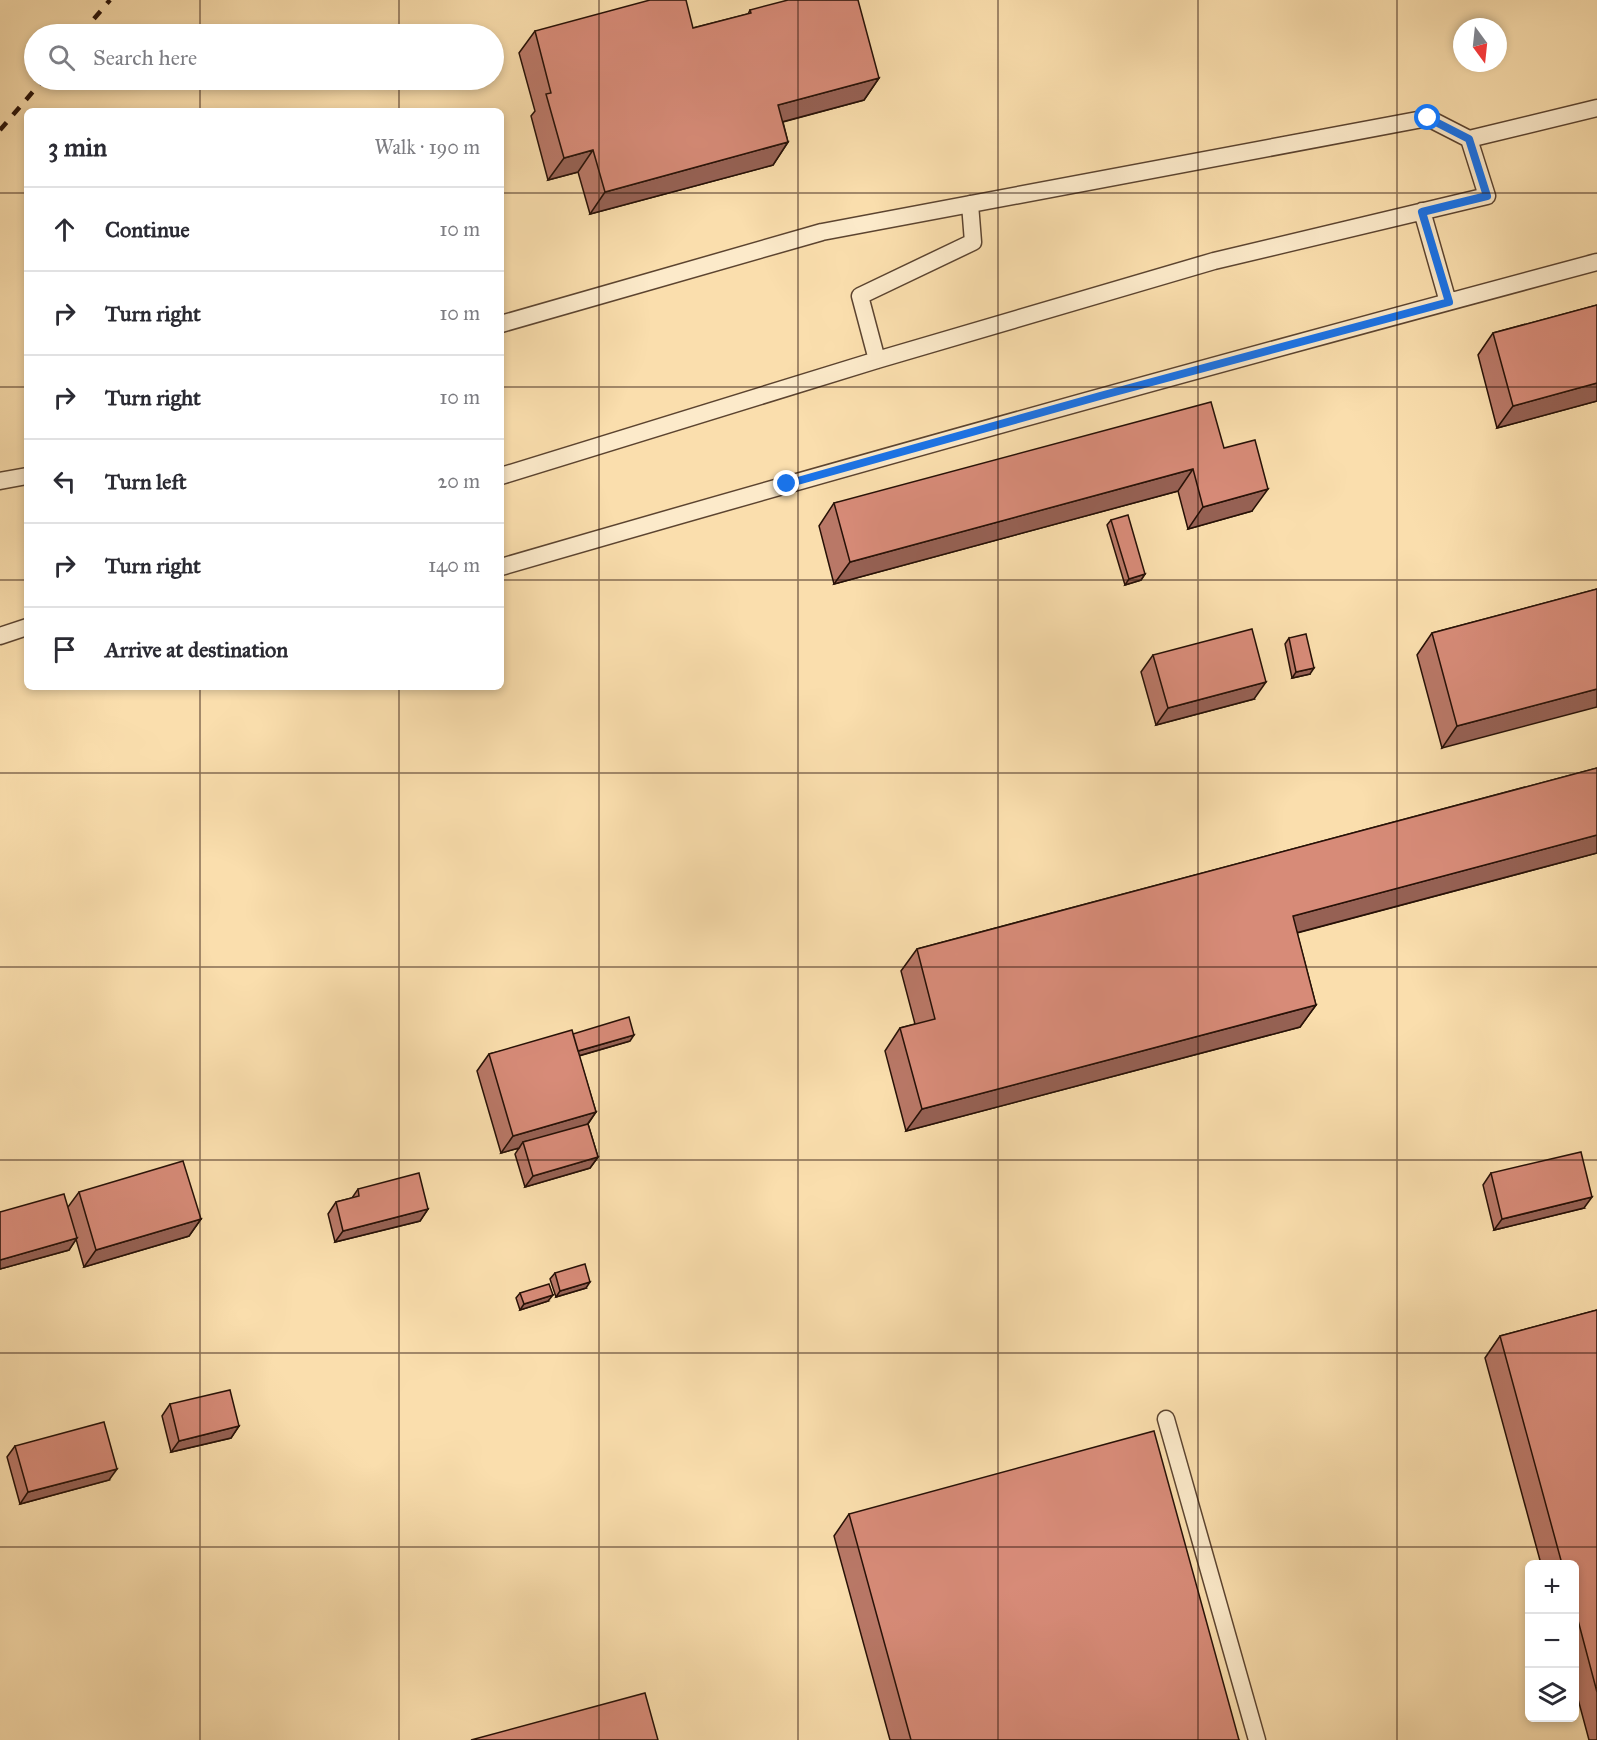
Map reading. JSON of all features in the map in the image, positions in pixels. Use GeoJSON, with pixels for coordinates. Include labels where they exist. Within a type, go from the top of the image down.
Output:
{"type":"FeatureCollection","features":[{"type":"Feature","properties":{"kind":"lane"},"geometry":{"type":"LineString","coordinates":[[504,323],[822,232],[1428,118],[1469,139],[1597,108]]}},
{"type":"Feature","properties":{"kind":"lane"},"geometry":{"type":"LineString","coordinates":[[504,475],[877,360],[1214,261],[1487,196],[1469,139]]}},
{"type":"Feature","properties":{"kind":"lane"},"geometry":{"type":"LineString","coordinates":[[877,360],[860,296],[973,242],[970,204]]}},
{"type":"Feature","properties":{"kind":"lane"},"geometry":{"type":"LineString","coordinates":[[1422,212],[1449,302]]}},
{"type":"Feature","properties":{"kind":"lane"},"geometry":{"type":"LineString","coordinates":[[504,566],[1100,396],[1597,262]]}},
{"type":"Feature","properties":{"kind":"lane"},"geometry":{"type":"LineString","coordinates":[[0,481],[24,477]]}},
{"type":"Feature","properties":{"kind":"lane"},"geometry":{"type":"LineString","coordinates":[[0,636],[24,628]]}},
{"type":"Feature","properties":{"kind":"lane"},"geometry":{"type":"LineString","coordinates":[[1166,1419],[1257,1740]]}},
{"type":"Feature","properties":{"kind":"building"},"geometry":{"type":"Polygon","coordinates":[[[650,0],[686,0],[693,28],[751,13],[750,10],[788,0],[858,0],[879,78],[778,105],[788,142],[605,192],[593,150],[564,158],[546,94],[551,93],[535,31],[650,0]]]}},
{"type":"Feature","properties":{"kind":"building"},"geometry":{"type":"Polygon","coordinates":[[[1597,305],[1597,383],[1513,406],[1493,333],[1597,305]]]}},
{"type":"Feature","properties":{"kind":"building"},"geometry":{"type":"Polygon","coordinates":[[[1211,402],[1224,448],[1255,440],[1268,489],[1203,507],[1193,469],[850,562],[834,503],[1211,402]]]}},
{"type":"Feature","properties":{"kind":"building"},"geometry":{"type":"Polygon","coordinates":[[[1128,515],[1145,574],[1129,579],[1111,520],[1128,515]]]}},
{"type":"Feature","properties":{"kind":"building"},"geometry":{"type":"Polygon","coordinates":[[[1597,589],[1597,689],[1457,726],[1432,633],[1597,589]]]}},
{"type":"Feature","properties":{"kind":"building"},"geometry":{"type":"Polygon","coordinates":[[[1252,629],[1266,682],[1168,708],[1153,655],[1252,629]]]}},
{"type":"Feature","properties":{"kind":"building"},"geometry":{"type":"Polygon","coordinates":[[[1306,634],[1314,668],[1296,672],[1289,638],[1306,634]]]}},
{"type":"Feature","properties":{"kind":"building"},"geometry":{"type":"Polygon","coordinates":[[[1597,768],[1597,835],[1293,916],[1316,1005],[922,1109],[900,1028],[935,1019],[917,949],[1597,768]]]}},
{"type":"Feature","properties":{"kind":"building"},"geometry":{"type":"Polygon","coordinates":[[[629,1017],[634,1035],[578,1051],[573,1034],[629,1017]]]}},
{"type":"Feature","properties":{"kind":"building"},"geometry":{"type":"Polygon","coordinates":[[[572,1030],[596,1112],[513,1136],[489,1054],[572,1030]]]}},
{"type":"Feature","properties":{"kind":"building"},"geometry":{"type":"Polygon","coordinates":[[[588,1124],[598,1157],[533,1176],[523,1142],[588,1124]]]}},
{"type":"Feature","properties":{"kind":"building"},"geometry":{"type":"Polygon","coordinates":[[[1581,1152],[1592,1197],[1502,1219],[1491,1173],[1581,1152]]]}},
{"type":"Feature","properties":{"kind":"building"},"geometry":{"type":"Polygon","coordinates":[[[183,1161],[201,1219],[96,1250],[79,1192],[183,1161]]]}},
{"type":"Feature","properties":{"kind":"building"},"geometry":{"type":"Polygon","coordinates":[[[419,1173],[428,1209],[343,1231],[336,1202],[359,1196],[358,1189],[419,1173]]]}},
{"type":"Feature","properties":{"kind":"building"},"geometry":{"type":"Polygon","coordinates":[[[64,1194],[77,1238],[0,1260],[0,1212],[64,1194]]]}},
{"type":"Feature","properties":{"kind":"building"},"geometry":{"type":"Polygon","coordinates":[[[585,1264],[590,1282],[560,1291],[555,1273],[585,1264]]]}},
{"type":"Feature","properties":{"kind":"building"},"geometry":{"type":"Polygon","coordinates":[[[549,1284],[553,1295],[524,1304],[520,1293],[549,1284]]]}},
{"type":"Feature","properties":{"kind":"building"},"geometry":{"type":"Polygon","coordinates":[[[1597,1310],[1597,1692],[1579,1624],[1579,1560],[1561,1560],[1500,1336],[1597,1310]]]}},
{"type":"Feature","properties":{"kind":"building"},"geometry":{"type":"Polygon","coordinates":[[[230,1390],[239,1426],[179,1441],[170,1404],[230,1390]]]}},
{"type":"Feature","properties":{"kind":"building"},"geometry":{"type":"Polygon","coordinates":[[[104,1422],[117,1469],[28,1492],[15,1446],[104,1422]]]}},
{"type":"Feature","properties":{"kind":"building"},"geometry":{"type":"Polygon","coordinates":[[[1154,1431],[1239,1740],[911,1740],[849,1514],[1154,1431]]]}},
{"type":"Feature","properties":{"kind":"building"},"geometry":{"type":"Polygon","coordinates":[[[645,1693],[658,1740],[471,1740],[645,1693]]]}},
{"type":"Feature","properties":{"kind":"railway"},"geometry":{"type":"LineString","coordinates":[[90,24],[110,0]]}},
{"type":"Feature","properties":{"kind":"railway"},"geometry":{"type":"LineString","coordinates":[[0,130],[34,90]]}},
{"type":"Feature","properties":{"kind":"route"},"geometry":{"type":"LineString","coordinates":[[787,484],[1100,396],[1449,302],[1422,212],[1487,196],[1469,139],[1428,118]]}}]}
